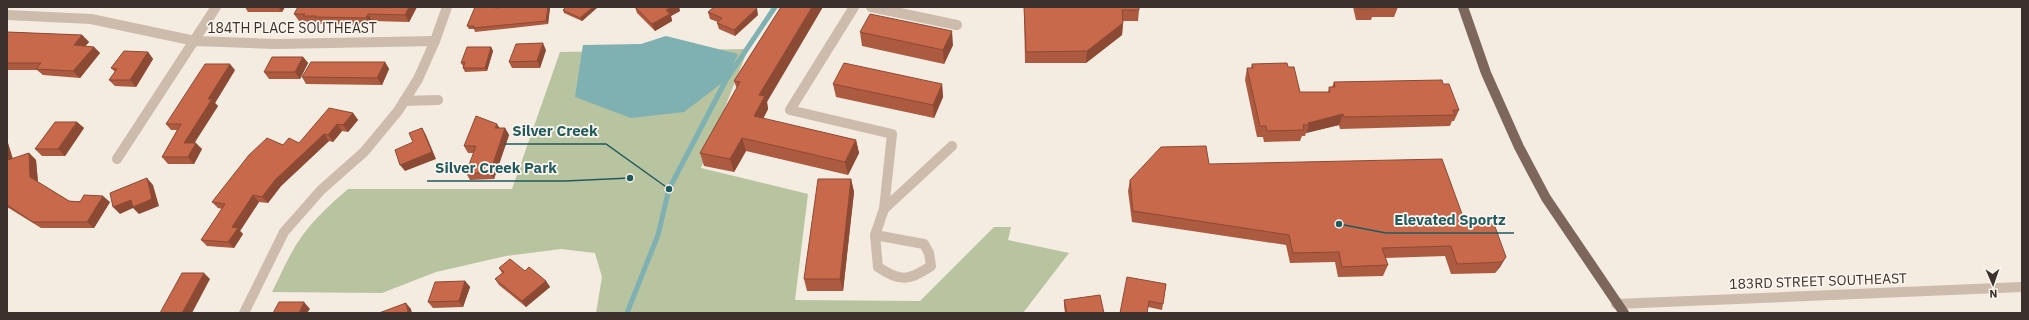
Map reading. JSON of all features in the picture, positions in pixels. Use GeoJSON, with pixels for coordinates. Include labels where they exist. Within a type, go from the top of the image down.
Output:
{"type":"FeatureCollection","features":[{"type":"Feature","properties":{"kind":"main road"},"geometry":{"type":"LineString","coordinates":[[1463,7],[1486,73],[1519,147],[1546,198],[1616,304],[1624,313]]}},
{"type":"Feature","properties":{"kind":"street"},"geometry":{"type":"LineString","coordinates":[[117,160],[216,7]]}},
{"type":"Feature","properties":{"kind":"street"},"geometry":{"type":"LineString","coordinates":[[244,313],[284,232],[321,190],[364,152],[404,102],[418,79],[435,42],[447,7]]}},
{"type":"Feature","properties":{"kind":"street"},"geometry":{"type":"LineString","coordinates":[[854,7],[790,110],[892,134],[884,210],[875,235],[878,267],[893,278],[913,278],[931,266],[929,254],[924,244],[875,235]]}},
{"type":"Feature","properties":{"kind":"street"},"geometry":{"type":"LineString","coordinates":[[871,7],[957,25]]}},
{"type":"Feature","properties":{"kind":"street","name":"184TH PLACE SOUTHEAST"},"geometry":{"type":"LineString","coordinates":[[7,15],[91,19],[195,41],[276,44],[435,42]]}},
{"type":"Feature","properties":{"kind":"street"},"geometry":{"type":"LineString","coordinates":[[404,102],[438,100]]}},
{"type":"Feature","properties":{"kind":"street"},"geometry":{"type":"LineString","coordinates":[[884,210],[952,146]]}},
{"type":"Feature","properties":{"kind":"street","name":"183RD STREET SOUTHEAST"},"geometry":{"type":"LineString","coordinates":[[1616,304],[2022,287]]}},
{"type":"Feature","properties":{"kind":"green space"},"geometry":{"type":"Polygon","coordinates":[[[748,49],[701,168],[808,194],[795,300],[920,301],[994,227],[1011,227],[1008,240],[1069,253],[1023,313],[596,313],[602,277],[595,253],[561,249],[506,256],[436,272],[382,293],[272,292],[301,237],[320,215],[348,189],[512,189],[560,52],[748,49]]]}},
{"type":"Feature","properties":{"kind":"water"},"geometry":{"type":"Polygon","coordinates":[[[666,36],[738,54],[726,80],[684,112],[631,118],[575,97],[583,45],[641,44],[666,36]]]}},
{"type":"Feature","properties":{"kind":"building"},"geometry":{"type":"Polygon","coordinates":[[[298,7],[409,7],[405,15],[368,14],[366,18],[303,16],[305,14],[294,14],[298,7]]]}},
{"type":"Feature","properties":{"kind":"building"},"geometry":{"type":"Polygon","coordinates":[[[475,7],[548,7],[546,21],[473,28],[474,26],[467,26],[475,7]]]}},
{"type":"Feature","properties":{"kind":"building"},"geometry":{"type":"Polygon","coordinates":[[[566,7],[593,7],[580,18],[563,10],[566,7]]]}},
{"type":"Feature","properties":{"kind":"building"},"geometry":{"type":"Polygon","coordinates":[[[635,7],[672,7],[666,10],[670,14],[652,24],[635,7]]]}},
{"type":"Feature","properties":{"kind":"building"},"geometry":{"type":"Polygon","coordinates":[[[714,7],[757,8],[734,30],[717,23],[722,18],[708,12],[714,7]]]}},
{"type":"Feature","properties":{"kind":"building"},"geometry":{"type":"Polygon","coordinates":[[[781,7],[812,7],[759,95],[765,96],[754,116],[856,140],[845,162],[742,138],[730,159],[700,153],[740,82],[734,81],[781,7]]]}},
{"type":"Feature","properties":{"kind":"building"},"geometry":{"type":"Polygon","coordinates":[[[1024,7],[1139,7],[1139,10],[1122,10],[1123,23],[1087,51],[1026,52],[1024,7]]]}},
{"type":"Feature","properties":{"kind":"building"},"geometry":{"type":"Polygon","coordinates":[[[1359,7],[1374,7],[1375,9],[1360,9],[1359,7]]]}},
{"type":"Feature","properties":{"kind":"building"},"geometry":{"type":"Polygon","coordinates":[[[870,14],[952,31],[943,50],[860,32],[870,14]]]}},
{"type":"Feature","properties":{"kind":"building"},"geometry":{"type":"Polygon","coordinates":[[[7,32],[82,35],[74,45],[94,47],[73,71],[36,69],[41,63],[7,63],[7,32]]]}},
{"type":"Feature","properties":{"kind":"building"},"geometry":{"type":"Polygon","coordinates":[[[543,43],[537,61],[509,62],[516,44],[543,43]]]}},
{"type":"Feature","properties":{"kind":"building"},"geometry":{"type":"Polygon","coordinates":[[[467,47],[491,47],[485,68],[463,68],[465,62],[461,63],[467,47]]]}},
{"type":"Feature","properties":{"kind":"building"},"geometry":{"type":"Polygon","coordinates":[[[124,51],[148,52],[130,80],[109,80],[117,69],[111,68],[124,51]]]}},
{"type":"Feature","properties":{"kind":"building"},"geometry":{"type":"Polygon","coordinates":[[[272,57],[303,57],[295,72],[264,72],[272,57]]]}},
{"type":"Feature","properties":{"kind":"building"},"geometry":{"type":"Polygon","coordinates":[[[311,62],[385,62],[377,78],[302,77],[311,62]]]}},
{"type":"Feature","properties":{"kind":"building"},"geometry":{"type":"Polygon","coordinates":[[[844,63],[942,84],[933,105],[833,84],[844,63]]]}},
{"type":"Feature","properties":{"kind":"building"},"geometry":{"type":"Polygon","coordinates":[[[1287,63],[1288,67],[1294,67],[1300,92],[1330,92],[1329,87],[1335,87],[1334,82],[1442,80],[1443,84],[1449,84],[1459,110],[1453,110],[1455,115],[1344,117],[1343,114],[1308,123],[1309,125],[1303,125],[1304,130],[1267,131],[1266,126],[1260,126],[1247,68],[1253,68],[1252,64],[1287,63]]]}},
{"type":"Feature","properties":{"kind":"building"},"geometry":{"type":"Polygon","coordinates":[[[205,64],[230,64],[208,99],[212,99],[184,143],[196,143],[188,157],[162,157],[181,124],[166,124],[205,64]]]}},
{"type":"Feature","properties":{"kind":"building"},"geometry":{"type":"Polygon","coordinates":[[[329,108],[353,113],[343,125],[337,124],[328,135],[324,134],[275,180],[262,197],[253,195],[232,227],[238,228],[228,242],[201,240],[225,204],[212,202],[249,155],[267,138],[283,145],[289,138],[299,143],[329,108]]]}},
{"type":"Feature","properties":{"kind":"building"},"geometry":{"type":"Polygon","coordinates":[[[476,116],[497,124],[495,128],[505,128],[490,173],[466,173],[476,146],[464,146],[476,116]]]}},
{"type":"Feature","properties":{"kind":"building"},"geometry":{"type":"Polygon","coordinates":[[[55,122],[77,122],[58,149],[35,149],[55,122]]]}},
{"type":"Feature","properties":{"kind":"building"},"geometry":{"type":"Polygon","coordinates":[[[422,128],[432,152],[400,165],[395,150],[413,142],[409,133],[422,128]]]}},
{"type":"Feature","properties":{"kind":"building"},"geometry":{"type":"Polygon","coordinates":[[[1206,146],[1209,164],[1442,159],[1466,225],[1494,224],[1506,257],[1502,262],[1457,264],[1451,246],[1382,248],[1388,265],[1342,267],[1339,252],[1293,253],[1289,235],[1133,211],[1130,180],[1161,147],[1206,146]]]}},
{"type":"Feature","properties":{"kind":"building"},"geometry":{"type":"Polygon","coordinates":[[[29,153],[30,177],[69,201],[80,202],[84,195],[103,196],[87,222],[33,222],[7,205],[7,157],[8,160],[29,153]]]}},
{"type":"Feature","properties":{"kind":"building"},"geometry":{"type":"Polygon","coordinates":[[[147,178],[152,199],[133,207],[131,200],[113,207],[110,193],[147,178]]]}},
{"type":"Feature","properties":{"kind":"building"},"geometry":{"type":"Polygon","coordinates":[[[818,179],[851,179],[840,279],[804,279],[818,179]]]}},
{"type":"Feature","properties":{"kind":"building"},"geometry":{"type":"Polygon","coordinates":[[[510,259],[525,271],[529,267],[546,281],[522,301],[495,279],[504,272],[499,268],[510,259]]]}},
{"type":"Feature","properties":{"kind":"building"},"geometry":{"type":"Polygon","coordinates":[[[182,273],[204,273],[182,313],[160,313],[182,273]]]}},
{"type":"Feature","properties":{"kind":"building"},"geometry":{"type":"Polygon","coordinates":[[[1127,277],[1166,284],[1163,304],[1149,301],[1147,313],[1120,313],[1127,277]]]}},
{"type":"Feature","properties":{"kind":"building"},"geometry":{"type":"Polygon","coordinates":[[[465,281],[459,301],[428,302],[435,282],[465,281]]]}},
{"type":"Feature","properties":{"kind":"building"},"geometry":{"type":"Polygon","coordinates":[[[1100,295],[1104,313],[1067,313],[1064,300],[1100,295]]]}},
{"type":"Feature","properties":{"kind":"building"},"geometry":{"type":"Polygon","coordinates":[[[279,302],[304,302],[299,313],[273,313],[279,302]]]}},
{"type":"Feature","properties":{"kind":"building"},"geometry":{"type":"Polygon","coordinates":[[[406,303],[408,313],[379,313],[406,303]]]}},
{"type":"Feature","properties":{"kind":"waterway"},"geometry":{"type":"LineString","coordinates":[[627,313],[658,235],[669,189],[726,80],[775,7]]}},
{"type":"Feature","properties":{"kind":"place","name":"Silver Creek Park"},"geometry":{"type":"Point","coordinates":[630,178]}},
{"type":"Feature","properties":{"kind":"place","name":"Silver Creek"},"geometry":{"type":"Point","coordinates":[669,189]}},
{"type":"Feature","properties":{"kind":"place","name":"Elevated Sportz"},"geometry":{"type":"Point","coordinates":[1339,224]}}]}
